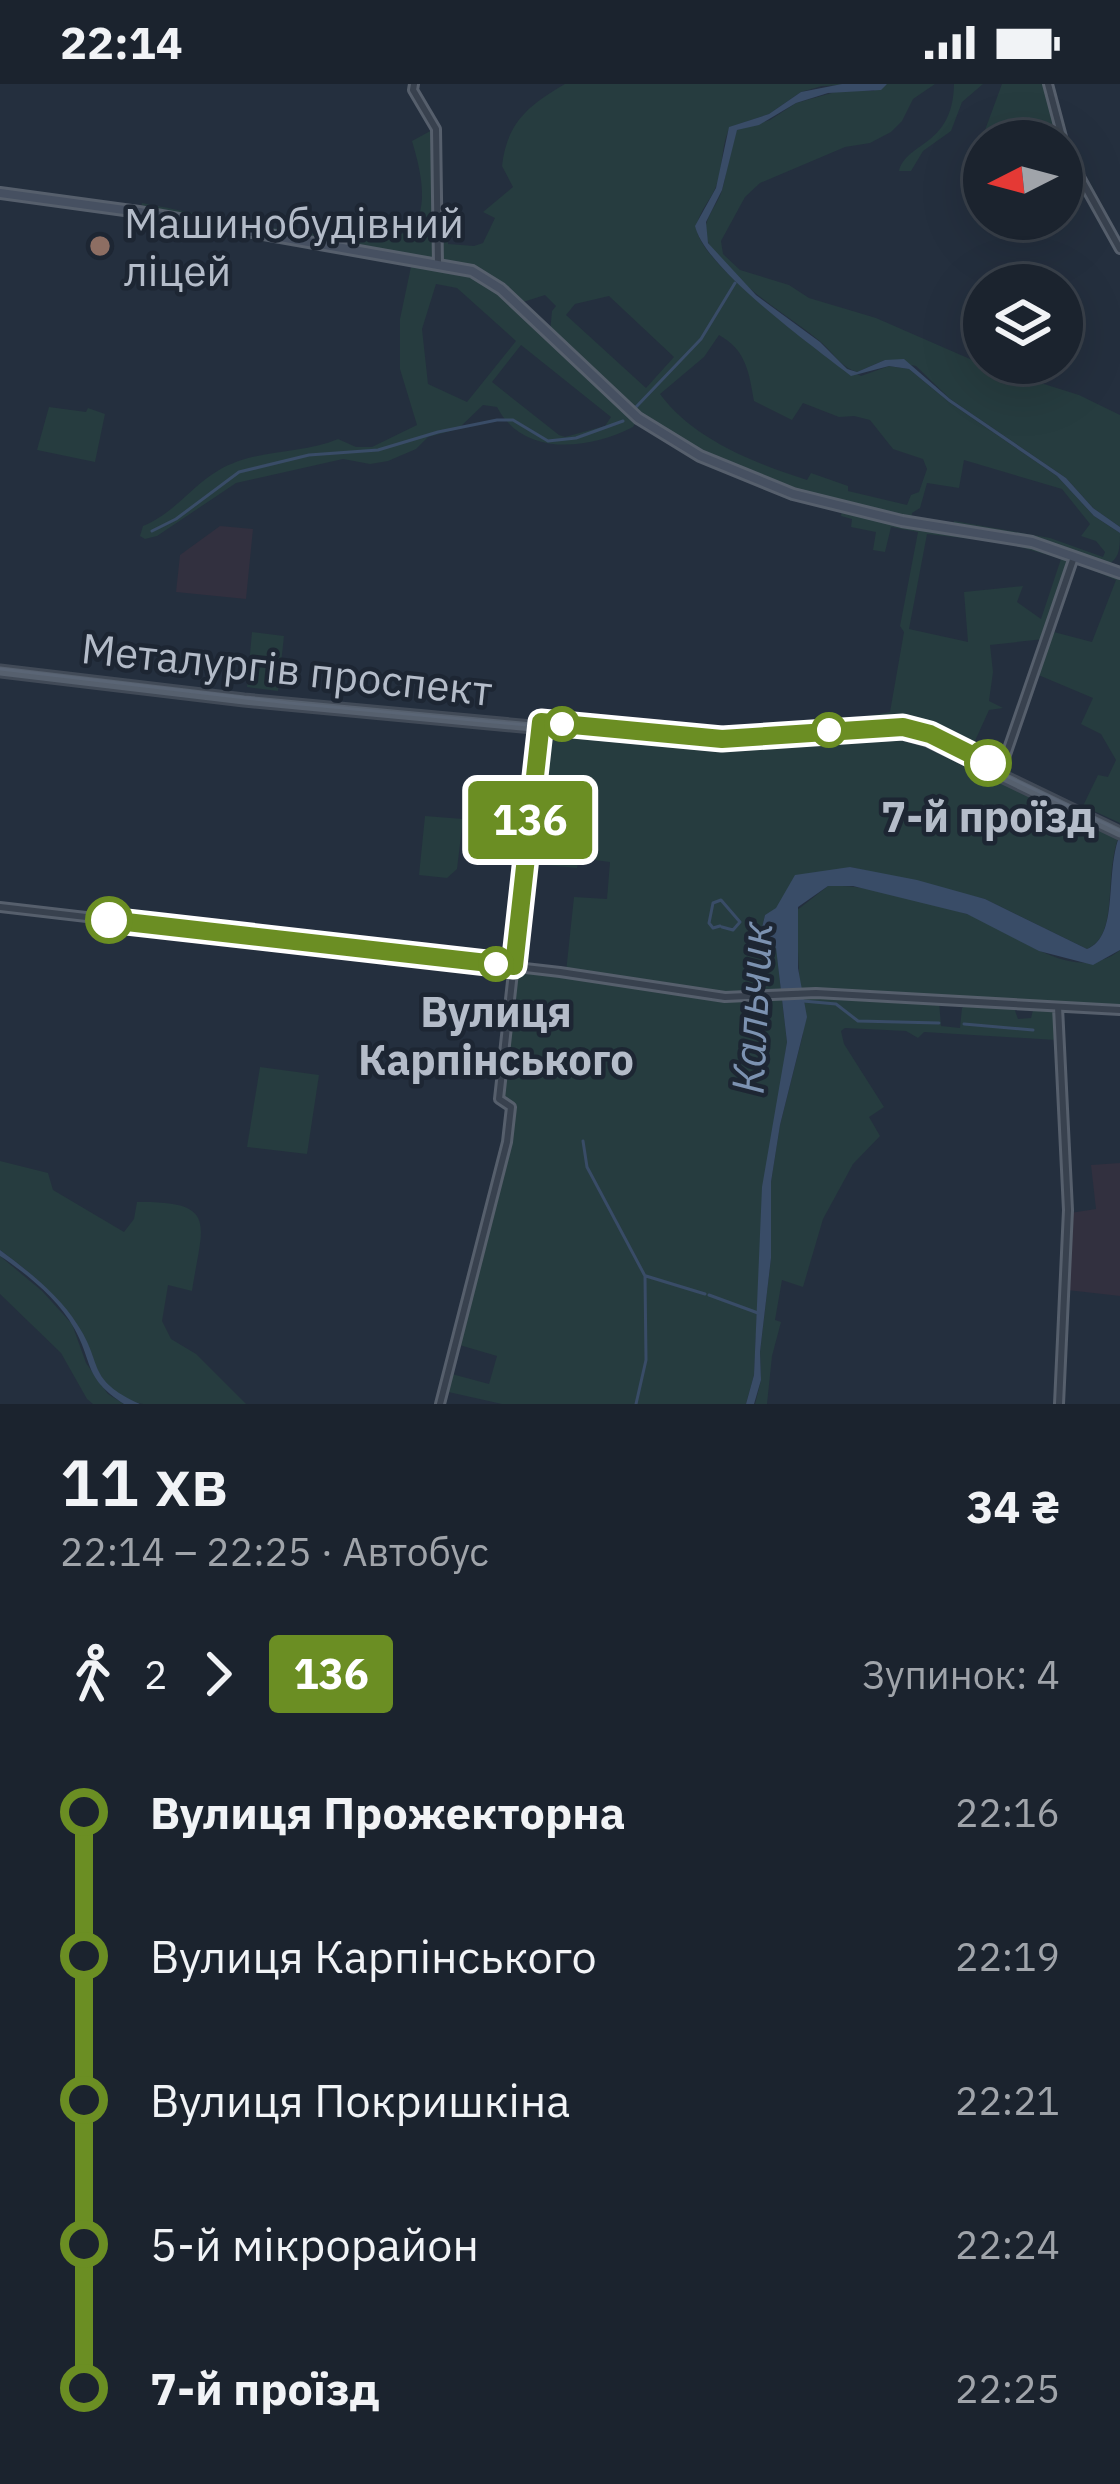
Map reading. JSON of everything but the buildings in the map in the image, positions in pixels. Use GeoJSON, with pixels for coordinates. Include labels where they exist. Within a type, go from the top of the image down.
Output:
{"type":"FeatureCollection","features":[{"type":"Feature","properties":{"kind":"main road"},"geometry":{"type":"LineString","coordinates":[[0,193],[151,214],[472,271],[493,282],[638,418],[715,463],[772,488],[830,504],[1032,542],[1120,572]]}},
{"type":"Feature","properties":{"kind":"main road","name":"Металургів проспект"},"geometry":{"type":"LineString","coordinates":[[0,668],[241,697],[722,739],[903,727],[930,734],[1116,828]]}},
{"type":"Feature","properties":{"kind":"street"},"geometry":{"type":"LineString","coordinates":[[414,84],[436,129],[438,264]]}},
{"type":"Feature","properties":{"kind":"street"},"geometry":{"type":"LineString","coordinates":[[1048,84],[1069,158],[1120,249]]}},
{"type":"Feature","properties":{"kind":"street"},"geometry":{"type":"LineString","coordinates":[[1001,772],[1075,555]]}},
{"type":"Feature","properties":{"kind":"street"},"geometry":{"type":"LineString","coordinates":[[440,1404],[507,1144],[511,1107],[499,1099],[540,725]]}},
{"type":"Feature","properties":{"kind":"street"},"geometry":{"type":"LineString","coordinates":[[0,907],[514,966],[724,997],[803,993],[1120,1010]]}},
{"type":"Feature","properties":{"kind":"street"},"geometry":{"type":"LineString","coordinates":[[1058,1006],[1068,1210],[1059,1404]]}},
{"type":"Feature","properties":{"kind":"shaded area"},"geometry":{"type":"Polygon","coordinates":[[[220,526],[253,529],[246,599],[176,592],[180,555],[220,526]]]}},
{"type":"Feature","properties":{"kind":"shaded area"},"geometry":{"type":"Polygon","coordinates":[[[1120,1163],[1120,1296],[1067,1290],[1070,1213],[1096,1209],[1091,1165],[1120,1163]]]}},
{"type":"Feature","properties":{"kind":"green space"},"geometry":{"type":"Polygon","coordinates":[[[565,84],[874,84],[822,86],[801,92],[769,114],[730,127],[718,182],[697,226],[705,247],[769,311],[844,367],[861,376],[889,366],[909,369],[1057,476],[1094,516],[1120,533],[1114,560],[1106,565],[1075,553],[953,529],[954,521],[1050,538],[1103,557],[1105,552],[1096,541],[1081,536],[1090,524],[1062,489],[964,460],[959,488],[927,483],[911,522],[813,497],[719,463],[659,432],[603,385],[550,332],[556,306],[545,295],[520,303],[494,281],[439,264],[439,239],[448,238],[448,244],[483,243],[495,218],[483,212],[513,187],[502,166],[515,126],[565,84]],[[609,296],[575,304],[566,315],[646,388],[674,357],[609,296]],[[719,335],[704,357],[660,394],[689,424],[746,457],[807,480],[811,473],[848,486],[848,491],[907,505],[911,495],[919,492],[927,469],[923,459],[893,449],[870,420],[839,417],[803,403],[792,420],[754,401],[741,355],[719,335]]]}},
{"type":"Feature","properties":{"kind":"green space"},"geometry":{"type":"Polygon","coordinates":[[[887,84],[935,84],[913,99],[891,132],[760,183],[745,197],[721,241],[723,254],[740,270],[876,318],[963,356],[963,384],[1044,384],[1120,415],[1120,527],[1093,508],[1066,478],[950,399],[916,366],[885,360],[857,372],[847,367],[739,280],[712,250],[706,225],[721,193],[737,130],[770,120],[796,103],[839,91],[873,91],[887,84]]]}},
{"type":"Feature","properties":{"kind":"green space"},"geometry":{"type":"Polygon","coordinates":[[[954,84],[983,84],[962,102],[951,131],[923,151],[911,171],[899,171],[946,120],[954,84]]]}},
{"type":"Feature","properties":{"kind":"green space"},"geometry":{"type":"Polygon","coordinates":[[[1002,84],[1045,84],[1054,120],[989,120],[1002,84]]]}},
{"type":"Feature","properties":{"kind":"green space"},"geometry":{"type":"Polygon","coordinates":[[[434,129],[436,263],[140,211],[142,203],[323,235],[391,236],[409,230],[416,221],[422,187],[412,141],[434,129]]]}},
{"type":"Feature","properties":{"kind":"green space"},"geometry":{"type":"Polygon","coordinates":[[[412,262],[483,277],[638,419],[633,427],[596,441],[558,444],[523,434],[497,407],[483,405],[458,429],[428,437],[416,449],[388,461],[370,464],[343,459],[236,483],[157,536],[140,536],[143,526],[233,463],[338,439],[356,447],[372,447],[417,425],[400,369],[400,319],[412,262]],[[436,284],[422,329],[428,384],[467,402],[516,341],[457,288],[436,284]],[[521,345],[492,382],[559,435],[605,426],[611,417],[521,345]]]}},
{"type":"Feature","properties":{"kind":"green space"},"geometry":{"type":"Polygon","coordinates":[[[49,407],[86,412],[88,408],[105,414],[95,462],[37,450],[49,407]]]}},
{"type":"Feature","properties":{"kind":"green space"},"geometry":{"type":"Polygon","coordinates":[[[842,508],[1073,555],[1044,639],[990,645],[989,701],[1003,708],[989,710],[970,752],[910,726],[818,729],[817,725],[890,712],[918,532],[891,527],[885,552],[873,550],[876,532],[851,527],[852,519],[841,516],[842,508]],[[927,534],[909,629],[968,642],[964,592],[1023,586],[1017,602],[1041,619],[1061,559],[1007,543],[927,534]]]}},
{"type":"Feature","properties":{"kind":"green space"},"geometry":{"type":"Polygon","coordinates":[[[1076,556],[1120,574],[1120,823],[1083,806],[1098,775],[1108,777],[1116,760],[1101,734],[1081,724],[1093,698],[1036,674],[1050,631],[1092,642],[1116,580],[1074,562],[1076,556]]]}},
{"type":"Feature","properties":{"kind":"green space"},"geometry":{"type":"Polygon","coordinates":[[[252,632],[284,636],[278,691],[247,687],[252,632]]]}},
{"type":"Feature","properties":{"kind":"green space"},"geometry":{"type":"Polygon","coordinates":[[[541,730],[714,746],[908,736],[1119,836],[1104,931],[1087,949],[985,899],[850,867],[765,915],[761,932],[776,947],[787,1042],[762,1214],[754,1375],[746,1404],[502,1404],[444,1391],[448,1373],[489,1384],[497,1356],[456,1344],[514,1102],[499,1099],[514,966],[566,972],[574,897],[607,899],[610,862],[579,858],[577,868],[527,863],[541,730]]]}},
{"type":"Feature","properties":{"kind":"green space"},"geometry":{"type":"Polygon","coordinates":[[[425,816],[463,819],[457,869],[447,878],[419,875],[425,816]]]}},
{"type":"Feature","properties":{"kind":"green space"},"geometry":{"type":"Polygon","coordinates":[[[828,886],[880,891],[961,912],[1066,960],[1103,960],[1120,950],[1120,1009],[800,992],[796,911],[828,886]]]}},
{"type":"Feature","properties":{"kind":"green space"},"geometry":{"type":"Polygon","coordinates":[[[801,994],[939,1001],[941,1026],[960,1028],[962,1008],[969,1003],[1013,1005],[1018,1019],[1031,1018],[1034,1006],[1056,1008],[1056,1040],[924,1032],[918,1038],[906,1031],[841,1031],[844,1044],[884,1107],[869,1117],[880,1136],[853,1164],[823,1219],[803,1287],[782,1280],[775,1320],[781,1322],[767,1404],[755,1404],[771,1258],[771,1182],[803,1034],[801,994]]]}},
{"type":"Feature","properties":{"kind":"green space"},"geometry":{"type":"Polygon","coordinates":[[[260,1067],[319,1075],[307,1154],[247,1147],[260,1067]]]}},
{"type":"Feature","properties":{"kind":"green space"},"geometry":{"type":"Polygon","coordinates":[[[0,1161],[48,1173],[53,1190],[124,1232],[134,1219],[137,1202],[182,1206],[194,1212],[201,1233],[192,1291],[168,1285],[162,1321],[171,1339],[196,1354],[246,1404],[143,1404],[113,1390],[63,1306],[0,1250],[0,1161]]]}},
{"type":"Feature","properties":{"kind":"green space"},"geometry":{"type":"Polygon","coordinates":[[[0,1256],[72,1324],[86,1363],[108,1394],[124,1404],[93,1404],[87,1399],[61,1353],[0,1294],[0,1256]]]}},
{"type":"Feature","properties":{"kind":"water"},"geometry":{"type":"Polygon","coordinates":[[[842,84],[887,84],[881,90],[828,93],[796,103],[759,125],[737,130],[722,190],[706,222],[708,243],[756,295],[820,342],[847,369],[857,372],[885,360],[904,359],[950,399],[1066,478],[1093,508],[1120,527],[1120,533],[1094,516],[1057,476],[949,402],[909,369],[889,366],[851,376],[762,306],[703,244],[695,226],[716,188],[729,127],[769,114],[801,92],[842,84]]]}},
{"type":"Feature","properties":{"kind":"water"},"geometry":{"type":"Polygon","coordinates":[[[1120,834],[1120,950],[1093,965],[1039,951],[967,914],[853,886],[828,886],[798,907],[798,968],[807,1017],[771,1182],[771,1258],[761,1380],[754,1404],[746,1404],[754,1375],[762,1187],[787,1042],[776,948],[761,932],[765,915],[776,908],[795,875],[850,867],[985,899],[1087,949],[1097,942],[1108,918],[1120,834]]]}},
{"type":"Feature","properties":{"kind":"water"},"geometry":{"type":"Polygon","coordinates":[[[0,1250],[70,1313],[111,1387],[140,1404],[124,1404],[102,1386],[60,1307],[0,1256],[0,1250]]]}},
{"type":"Feature","properties":{"kind":"waterway"},"geometry":{"type":"LineString","coordinates":[[636,407],[701,339],[735,283]]}},
{"type":"Feature","properties":{"kind":"waterway"},"geometry":{"type":"LineString","coordinates":[[152,531],[239,472],[309,455],[378,450],[497,420],[513,420],[548,441],[576,438],[623,421]]}},
{"type":"Feature","properties":{"kind":"waterway","name":"Кальчик"},"geometry":{"type":"LineString","coordinates":[[720,926],[713,928],[709,923],[713,903],[721,900],[740,922],[733,930],[722,927]]}},
{"type":"Feature","properties":{"kind":"waterway"},"geometry":{"type":"LineString","coordinates":[[803,1001],[836,1004],[858,1021],[939,1023]]}},
{"type":"Feature","properties":{"kind":"waterway"},"geometry":{"type":"LineString","coordinates":[[964,1024],[1033,1030]]}},
{"type":"Feature","properties":{"kind":"waterway"},"geometry":{"type":"LineString","coordinates":[[583,1141],[587,1167],[645,1276],[646,1360],[636,1404]]}},
{"type":"Feature","properties":{"kind":"waterway"},"geometry":{"type":"LineString","coordinates":[[646,1276],[705,1294]]}},
{"type":"Feature","properties":{"kind":"waterway"},"geometry":{"type":"LineString","coordinates":[[709,1295],[758,1313]]}},
{"type":"Feature","properties":{"kind":"tram line"},"geometry":{"type":"LineString","coordinates":[[0,669],[289,703],[721,743],[902,731],[928,738],[1120,831]]}},
{"type":"Feature","properties":{"kind":"bus line","name":"136"},"geometry":{"type":"LineString","coordinates":[[109,920],[514,966],[541,722],[722,739],[903,727],[930,734],[988,763]]}},
{"type":"Feature","properties":{"kind":"place","name":"Машинобудівний ліцей"},"geometry":{"type":"Point","coordinates":[100,246]}},
{"type":"Feature","properties":{"kind":"place","name":"7-й проїзд"},"geometry":{"type":"Point","coordinates":[988,763]}},
{"type":"Feature","properties":{"kind":"place","name":"Вулиця Карпінського"},"geometry":{"type":"Point","coordinates":[496,964]}}]}
